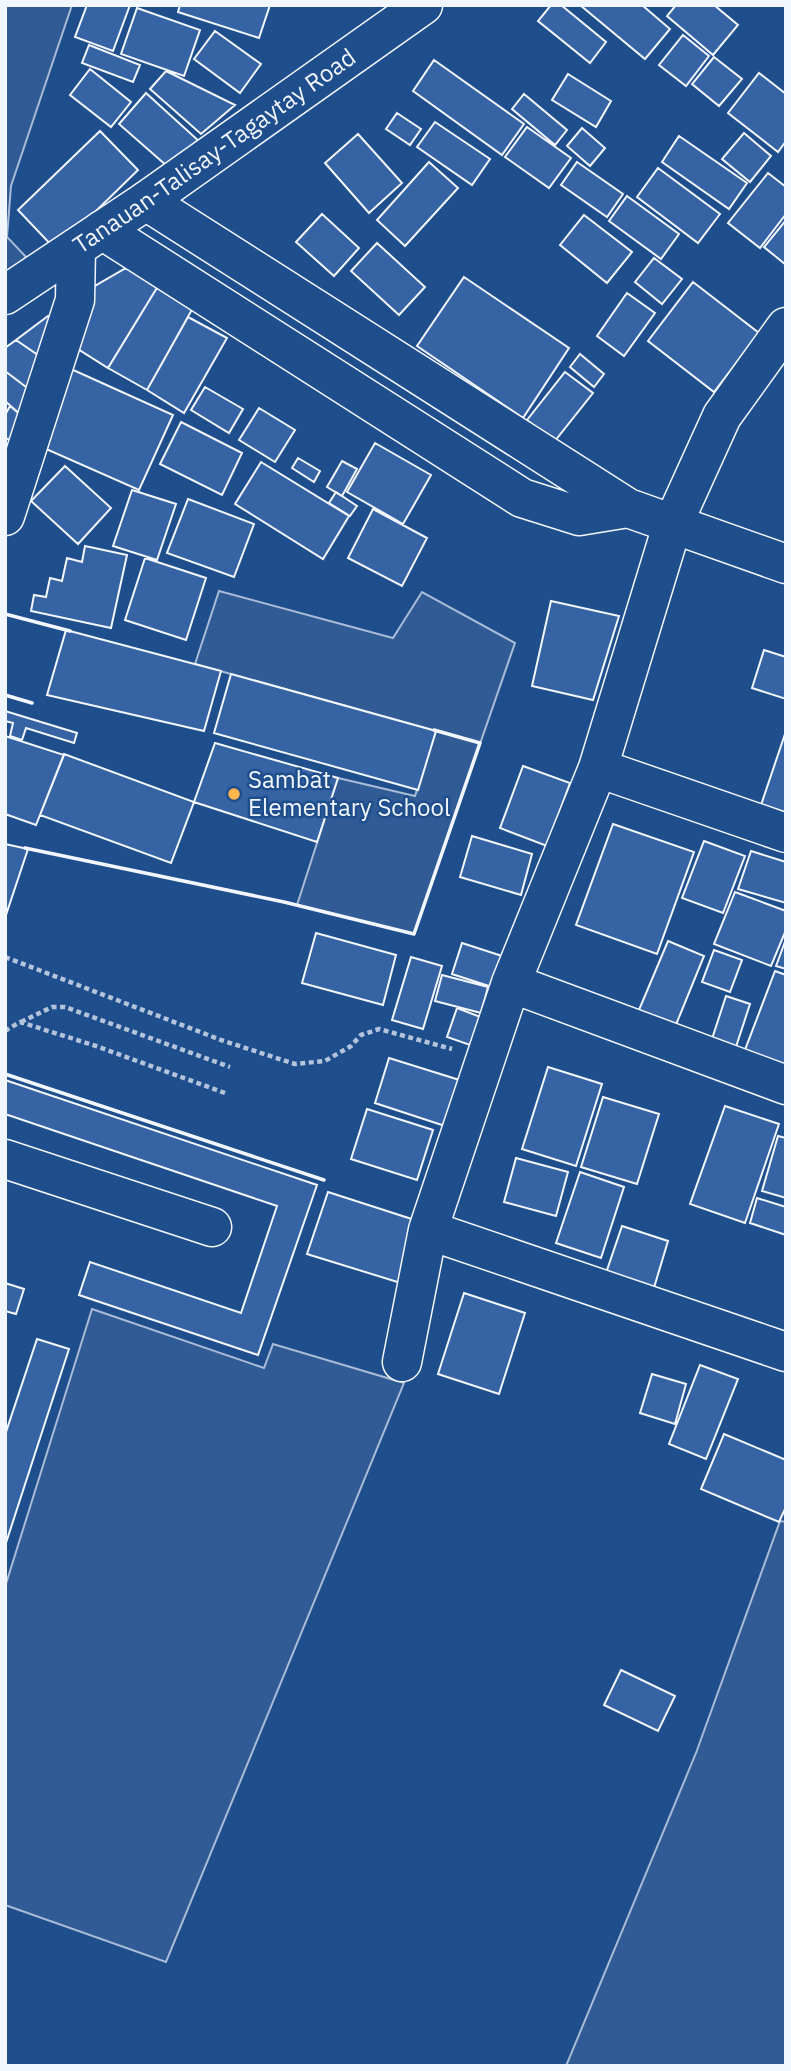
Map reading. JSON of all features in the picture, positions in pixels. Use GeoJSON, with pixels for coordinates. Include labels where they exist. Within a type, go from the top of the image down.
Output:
{"type":"FeatureCollection","features":[{"type":"Feature","properties":{"kind":"street","name":"Tanauan-Talisay-Tagaytay Road"},"geometry":{"type":"LineString","coordinates":[[7,288],[146,201],[423,5]]}},
{"type":"Feature","properties":{"kind":"street"},"geometry":{"type":"LineString","coordinates":[[146,201],[628,508],[672,526],[786,564]]}},
{"type":"Feature","properties":{"kind":"street"},"geometry":{"type":"LineString","coordinates":[[5,516],[75,300],[89,239],[523,498],[579,516],[628,508]]}},
{"type":"Feature","properties":{"kind":"street"},"geometry":{"type":"LineString","coordinates":[[402,1362],[428,1230],[511,983],[598,768],[672,526],[722,416],[786,327]]}},
{"type":"Feature","properties":{"kind":"street"},"geometry":{"type":"LineString","coordinates":[[598,768],[786,833]]}},
{"type":"Feature","properties":{"kind":"street"},"geometry":{"type":"LineString","coordinates":[[511,983],[786,1085]]}},
{"type":"Feature","properties":{"kind":"street"},"geometry":{"type":"LineString","coordinates":[[5,1159],[212,1227]]}},
{"type":"Feature","properties":{"kind":"street"},"geometry":{"type":"LineString","coordinates":[[428,1230],[786,1352]]}},
{"type":"Feature","properties":{"kind":"path"},"geometry":{"type":"LineString","coordinates":[[5,957],[221,1040],[295,1064],[325,1061],[351,1046],[361,1035],[379,1029],[486,1058]]}},
{"type":"Feature","properties":{"kind":"path"},"geometry":{"type":"LineString","coordinates":[[5,1031],[51,1007],[65,1007],[230,1067]]}},
{"type":"Feature","properties":{"kind":"path"},"geometry":{"type":"LineString","coordinates":[[20,1023],[96,1046],[225,1093]]}},
{"type":"Feature","properties":{"kind":"shaded area"},"geometry":{"type":"Polygon","coordinates":[[[5,5],[72,5],[11,186],[7,237],[27,258],[5,278],[5,5]]]}},
{"type":"Feature","properties":{"kind":"shaded area"},"geometry":{"type":"Polygon","coordinates":[[[219,591],[393,638],[422,592],[515,643],[414,934],[297,905],[338,778],[415,796],[436,731],[195,664],[219,591]]]}},
{"type":"Feature","properties":{"kind":"shaded area"},"geometry":{"type":"Polygon","coordinates":[[[92,1309],[264,1368],[273,1344],[404,1383],[166,1962],[5,1905],[5,1587],[92,1309]]]}},
{"type":"Feature","properties":{"kind":"shaded area"},"geometry":{"type":"Polygon","coordinates":[[[780,1521],[786,1522],[786,2066],[566,2066],[696,1753],[780,1521]]]}},
{"type":"Feature","properties":{"kind":"building"},"geometry":{"type":"Polygon","coordinates":[[[87,5],[130,5],[113,51],[75,37],[87,5]]]}},
{"type":"Feature","properties":{"kind":"building"},"geometry":{"type":"Polygon","coordinates":[[[180,5],[270,5],[259,38],[178,12],[180,5]]]}},
{"type":"Feature","properties":{"kind":"building"},"geometry":{"type":"Polygon","coordinates":[[[551,5],[561,5],[606,42],[590,63],[538,21],[551,5]]]}},
{"type":"Feature","properties":{"kind":"building"},"geometry":{"type":"Polygon","coordinates":[[[580,5],[642,5],[670,29],[645,59],[580,5]]]}},
{"type":"Feature","properties":{"kind":"building"},"geometry":{"type":"Polygon","coordinates":[[[676,5],[714,5],[738,25],[713,55],[667,16],[676,5]]]}},
{"type":"Feature","properties":{"kind":"building"},"geometry":{"type":"Polygon","coordinates":[[[137,8],[200,30],[184,76],[121,54],[137,8]]]}},
{"type":"Feature","properties":{"kind":"building"},"geometry":{"type":"Polygon","coordinates":[[[215,31],[261,64],[240,93],[194,59],[215,31]]]}},
{"type":"Feature","properties":{"kind":"building"},"geometry":{"type":"Polygon","coordinates":[[[683,35],[709,56],[686,86],[659,65],[683,35]]]}},
{"type":"Feature","properties":{"kind":"building"},"geometry":{"type":"Polygon","coordinates":[[[89,45],[140,65],[133,82],[82,63],[89,45]]]}},
{"type":"Feature","properties":{"kind":"building"},"geometry":{"type":"Polygon","coordinates":[[[714,57],[742,79],[719,106],[692,84],[714,57]]]}},
{"type":"Feature","properties":{"kind":"building"},"geometry":{"type":"Polygon","coordinates":[[[434,60],[524,124],[502,155],[413,91],[434,60]]]}},
{"type":"Feature","properties":{"kind":"building"},"geometry":{"type":"Polygon","coordinates":[[[90,69],[131,102],[111,127],[70,95],[90,69]]]}},
{"type":"Feature","properties":{"kind":"building"},"geometry":{"type":"Polygon","coordinates":[[[166,71],[235,105],[201,134],[150,89],[166,71]]]}},
{"type":"Feature","properties":{"kind":"building"},"geometry":{"type":"Polygon","coordinates":[[[759,73],[786,94],[786,141],[778,152],[728,113],[759,73]]]}},
{"type":"Feature","properties":{"kind":"building"},"geometry":{"type":"Polygon","coordinates":[[[568,74],[611,101],[596,127],[552,100],[568,74]]]}},
{"type":"Feature","properties":{"kind":"building"},"geometry":{"type":"Polygon","coordinates":[[[146,93],[201,143],[175,173],[119,124],[146,93]]]}},
{"type":"Feature","properties":{"kind":"building"},"geometry":{"type":"Polygon","coordinates":[[[524,94],[567,130],[555,145],[512,109],[524,94]]]}},
{"type":"Feature","properties":{"kind":"building"},"geometry":{"type":"Polygon","coordinates":[[[397,113],[421,129],[410,145],[386,129],[397,113]]]}},
{"type":"Feature","properties":{"kind":"building"},"geometry":{"type":"Polygon","coordinates":[[[435,122],[490,159],[472,185],[417,147],[435,122]]]}},
{"type":"Feature","properties":{"kind":"building"},"geometry":{"type":"Polygon","coordinates":[[[527,127],[571,158],[549,188],[505,157],[527,127]]]}},
{"type":"Feature","properties":{"kind":"building"},"geometry":{"type":"Polygon","coordinates":[[[582,128],[605,148],[590,166],[567,146],[582,128]]]}},
{"type":"Feature","properties":{"kind":"building"},"geometry":{"type":"Polygon","coordinates":[[[100,131],[138,170],[56,250],[18,210],[100,131]]]}},
{"type":"Feature","properties":{"kind":"building"},"geometry":{"type":"Polygon","coordinates":[[[744,133],[771,156],[750,182],[722,159],[744,133]]]}},
{"type":"Feature","properties":{"kind":"building"},"geometry":{"type":"Polygon","coordinates":[[[358,134],[402,183],[369,213],[325,163],[358,134]]]}},
{"type":"Feature","properties":{"kind":"building"},"geometry":{"type":"Polygon","coordinates":[[[679,136],[747,183],[729,209],[662,162],[679,136]]]}},
{"type":"Feature","properties":{"kind":"building"},"geometry":{"type":"Polygon","coordinates":[[[429,162],[458,188],[405,246],[377,220],[429,162]]]}},
{"type":"Feature","properties":{"kind":"building"},"geometry":{"type":"Polygon","coordinates":[[[577,162],[623,194],[607,217],[561,185],[577,162]]]}},
{"type":"Feature","properties":{"kind":"building"},"geometry":{"type":"Polygon","coordinates":[[[658,168],[720,214],[698,243],[637,197],[658,168]]]}},
{"type":"Feature","properties":{"kind":"building"},"geometry":{"type":"Polygon","coordinates":[[[768,173],[786,187],[786,214],[760,248],[728,223],[768,173]]]}},
{"type":"Feature","properties":{"kind":"building"},"geometry":{"type":"Polygon","coordinates":[[[627,196],[679,234],[661,259],[609,221],[627,196]]]}},
{"type":"Feature","properties":{"kind":"building"},"geometry":{"type":"Polygon","coordinates":[[[322,214],[359,248],[334,276],[296,242],[322,214]]]}},
{"type":"Feature","properties":{"kind":"building"},"geometry":{"type":"Polygon","coordinates":[[[584,215],[632,252],[607,283],[560,245],[584,215]]]}},
{"type":"Feature","properties":{"kind":"building"},"geometry":{"type":"Polygon","coordinates":[[[786,220],[786,265],[764,247],[786,220]]]}},
{"type":"Feature","properties":{"kind":"building"},"geometry":{"type":"Polygon","coordinates":[[[377,243],[425,287],[399,315],[351,271],[377,243]]]}},
{"type":"Feature","properties":{"kind":"building"},"geometry":{"type":"Polygon","coordinates":[[[654,258],[682,279],[662,304],[635,282],[654,258]]]}},
{"type":"Feature","properties":{"kind":"building"},"geometry":{"type":"Polygon","coordinates":[[[126,268],[158,286],[108,368],[70,344],[88,290],[126,268]]]}},
{"type":"Feature","properties":{"kind":"building"},"geometry":{"type":"Polygon","coordinates":[[[464,277],[569,348],[523,418],[417,346],[464,277]]]}},
{"type":"Feature","properties":{"kind":"building"},"geometry":{"type":"Polygon","coordinates":[[[693,282],[759,333],[714,392],[648,341],[693,282]]]}},
{"type":"Feature","properties":{"kind":"building"},"geometry":{"type":"Polygon","coordinates":[[[158,286],[194,306],[147,390],[108,368],[158,286]]]}},
{"type":"Feature","properties":{"kind":"building"},"geometry":{"type":"Polygon","coordinates":[[[627,293],[655,313],[624,356],[597,336],[627,293]]]}},
{"type":"Feature","properties":{"kind":"building"},"geometry":{"type":"Polygon","coordinates":[[[50,316],[48,362],[16,340],[50,316]]]}},
{"type":"Feature","properties":{"kind":"building"},"geometry":{"type":"Polygon","coordinates":[[[188,317],[227,338],[184,413],[147,390],[188,317]]]}},
{"type":"Feature","properties":{"kind":"building"},"geometry":{"type":"Polygon","coordinates":[[[16,340],[48,362],[38,396],[5,371],[5,348],[16,340]]]}},
{"type":"Feature","properties":{"kind":"building"},"geometry":{"type":"Polygon","coordinates":[[[580,354],[604,374],[594,387],[570,367],[580,354]]]}},
{"type":"Feature","properties":{"kind":"building"},"geometry":{"type":"Polygon","coordinates":[[[71,369],[173,415],[139,490],[37,445],[71,369]]]}},
{"type":"Feature","properties":{"kind":"building"},"geometry":{"type":"Polygon","coordinates":[[[5,371],[38,396],[29,422],[5,401],[5,371]]]}},
{"type":"Feature","properties":{"kind":"building"},"geometry":{"type":"Polygon","coordinates":[[[565,372],[593,393],[554,442],[527,420],[565,372]]]}},
{"type":"Feature","properties":{"kind":"building"},"geometry":{"type":"Polygon","coordinates":[[[205,387],[243,409],[229,433],[191,410],[205,387]]]}},
{"type":"Feature","properties":{"kind":"building"},"geometry":{"type":"Polygon","coordinates":[[[10,406],[29,422],[22,445],[5,438],[5,415],[10,406]]]}},
{"type":"Feature","properties":{"kind":"building"},"geometry":{"type":"Polygon","coordinates":[[[259,408],[295,430],[275,462],[239,440],[259,408]]]}},
{"type":"Feature","properties":{"kind":"building"},"geometry":{"type":"Polygon","coordinates":[[[181,422],[242,453],[222,495],[160,464],[181,422]]]}},
{"type":"Feature","properties":{"kind":"building"},"geometry":{"type":"Polygon","coordinates":[[[375,443],[431,475],[403,524],[347,492],[375,443]]]}},
{"type":"Feature","properties":{"kind":"building"},"geometry":{"type":"Polygon","coordinates":[[[298,458],[320,471],[314,482],[292,468],[298,458]]]}},
{"type":"Feature","properties":{"kind":"building"},"geometry":{"type":"Polygon","coordinates":[[[342,461],[357,469],[342,496],[327,487],[342,461]]]}},
{"type":"Feature","properties":{"kind":"building"},"geometry":{"type":"Polygon","coordinates":[[[261,462],[349,516],[323,559],[235,504],[261,462]]]}},
{"type":"Feature","properties":{"kind":"building"},"geometry":{"type":"Polygon","coordinates":[[[65,466],[111,508],[78,544],[31,501],[65,466]]]}},
{"type":"Feature","properties":{"kind":"building"},"geometry":{"type":"Polygon","coordinates":[[[132,490],[176,504],[157,560],[113,546],[132,490]]]}},
{"type":"Feature","properties":{"kind":"building"},"geometry":{"type":"Polygon","coordinates":[[[336,492],[357,506],[350,516],[329,503],[336,492]]]}},
{"type":"Feature","properties":{"kind":"building"},"geometry":{"type":"Polygon","coordinates":[[[188,499],[254,524],[234,577],[167,553],[188,499]]]}},
{"type":"Feature","properties":{"kind":"building"},"geometry":{"type":"Polygon","coordinates":[[[373,509],[427,538],[402,586],[348,558],[373,509]]]}},
{"type":"Feature","properties":{"kind":"building"},"geometry":{"type":"Polygon","coordinates":[[[85,546],[127,555],[111,628],[31,611],[34,595],[46,597],[50,578],[62,581],[67,558],[82,562],[85,546]]]}},
{"type":"Feature","properties":{"kind":"building"},"geometry":{"type":"Polygon","coordinates":[[[145,558],[206,578],[186,640],[125,620],[145,558]]]}},
{"type":"Feature","properties":{"kind":"building"},"geometry":{"type":"Polygon","coordinates":[[[551,601],[619,616],[593,700],[532,686],[551,601]]]}},
{"type":"Feature","properties":{"kind":"building"},"geometry":{"type":"Polygon","coordinates":[[[66,630],[221,671],[204,731],[47,695],[66,630]]]}},
{"type":"Feature","properties":{"kind":"building"},"geometry":{"type":"Polygon","coordinates":[[[764,650],[786,657],[786,699],[752,688],[764,650]]]}},
{"type":"Feature","properties":{"kind":"building"},"geometry":{"type":"Polygon","coordinates":[[[231,674],[436,731],[418,790],[214,733],[231,674]]]}},
{"type":"Feature","properties":{"kind":"building"},"geometry":{"type":"Polygon","coordinates":[[[5,711],[77,733],[74,743],[26,728],[22,740],[10,736],[13,723],[5,721],[5,711]]]}},
{"type":"Feature","properties":{"kind":"building"},"geometry":{"type":"Polygon","coordinates":[[[786,731],[786,813],[761,805],[786,731]]]}},
{"type":"Feature","properties":{"kind":"building"},"geometry":{"type":"Polygon","coordinates":[[[5,736],[64,755],[36,825],[5,814],[5,736]]]}},
{"type":"Feature","properties":{"kind":"building"},"geometry":{"type":"Polygon","coordinates":[[[215,743],[338,778],[317,842],[194,802],[215,743]]]}},
{"type":"Feature","properties":{"kind":"building"},"geometry":{"type":"Polygon","coordinates":[[[64,754],[194,802],[171,863],[40,815],[64,754]]]}},
{"type":"Feature","properties":{"kind":"building"},"geometry":{"type":"Polygon","coordinates":[[[523,766],[570,783],[547,846],[500,828],[523,766]]]}},
{"type":"Feature","properties":{"kind":"building"},"geometry":{"type":"Polygon","coordinates":[[[613,824],[694,852],[657,954],[576,925],[613,824]]]}},
{"type":"Feature","properties":{"kind":"building"},"geometry":{"type":"Polygon","coordinates":[[[472,836],[532,854],[521,895],[460,877],[472,836]]]}},
{"type":"Feature","properties":{"kind":"building"},"geometry":{"type":"Polygon","coordinates":[[[704,841],[745,856],[723,913],[682,898],[704,841]]]}},
{"type":"Feature","properties":{"kind":"building"},"geometry":{"type":"Polygon","coordinates":[[[5,844],[28,849],[5,918],[5,844]]]}},
{"type":"Feature","properties":{"kind":"building"},"geometry":{"type":"Polygon","coordinates":[[[751,851],[786,862],[786,903],[738,889],[751,851]]]}},
{"type":"Feature","properties":{"kind":"building"},"geometry":{"type":"Polygon","coordinates":[[[735,892],[786,911],[786,930],[771,966],[714,944],[735,892]]]}},
{"type":"Feature","properties":{"kind":"building"},"geometry":{"type":"Polygon","coordinates":[[[316,933],[396,955],[383,1005],[302,983],[316,933]]]}},
{"type":"Feature","properties":{"kind":"building"},"geometry":{"type":"Polygon","coordinates":[[[786,939],[786,969],[776,966],[786,939]]]}},
{"type":"Feature","properties":{"kind":"building"},"geometry":{"type":"Polygon","coordinates":[[[668,941],[704,956],[673,1032],[636,1017],[668,941]]]}},
{"type":"Feature","properties":{"kind":"building"},"geometry":{"type":"Polygon","coordinates":[[[462,943],[502,956],[492,987],[452,974],[462,943]]]}},
{"type":"Feature","properties":{"kind":"building"},"geometry":{"type":"Polygon","coordinates":[[[714,950],[742,960],[730,992],[702,982],[714,950]]]}},
{"type":"Feature","properties":{"kind":"building"},"geometry":{"type":"Polygon","coordinates":[[[411,957],[442,966],[423,1029],[392,1020],[411,957]]]}},
{"type":"Feature","properties":{"kind":"building"},"geometry":{"type":"Polygon","coordinates":[[[775,971],[786,975],[786,1080],[740,1063],[775,971]]]}},
{"type":"Feature","properties":{"kind":"building"},"geometry":{"type":"Polygon","coordinates":[[[442,975],[488,987],[481,1013],[435,1001],[442,975]]]}},
{"type":"Feature","properties":{"kind":"building"},"geometry":{"type":"Polygon","coordinates":[[[726,996],[750,1004],[733,1056],[709,1048],[726,996]]]}},
{"type":"Feature","properties":{"kind":"building"},"geometry":{"type":"Polygon","coordinates":[[[457,1008],[483,1018],[473,1046],[447,1037],[457,1008]]]}},
{"type":"Feature","properties":{"kind":"building"},"geometry":{"type":"Polygon","coordinates":[[[389,1058],[469,1083],[454,1129],[375,1103],[389,1058]]]}},
{"type":"Feature","properties":{"kind":"building"},"geometry":{"type":"Polygon","coordinates":[[[548,1067],[602,1084],[576,1166],[522,1149],[548,1067]]]}},
{"type":"Feature","properties":{"kind":"building"},"geometry":{"type":"Polygon","coordinates":[[[5,1080],[317,1185],[258,1355],[79,1295],[90,1262],[241,1313],[277,1206],[5,1114],[5,1080]]]}},
{"type":"Feature","properties":{"kind":"building"},"geometry":{"type":"Polygon","coordinates":[[[603,1097],[659,1114],[637,1184],[581,1167],[603,1097]]]}},
{"type":"Feature","properties":{"kind":"building"},"geometry":{"type":"Polygon","coordinates":[[[725,1106],[779,1124],[745,1223],[690,1204],[725,1106]]]}},
{"type":"Feature","properties":{"kind":"building"},"geometry":{"type":"Polygon","coordinates":[[[367,1109],[433,1130],[417,1180],[351,1159],[367,1109]]]}},
{"type":"Feature","properties":{"kind":"building"},"geometry":{"type":"Polygon","coordinates":[[[778,1136],[786,1138],[786,1198],[762,1191],[778,1136]]]}},
{"type":"Feature","properties":{"kind":"building"},"geometry":{"type":"Polygon","coordinates":[[[516,1158],[568,1172],[556,1216],[504,1202],[516,1158]]]}},
{"type":"Feature","properties":{"kind":"building"},"geometry":{"type":"Polygon","coordinates":[[[580,1172],[624,1187],[601,1258],[556,1243],[580,1172]]]}},
{"type":"Feature","properties":{"kind":"building"},"geometry":{"type":"Polygon","coordinates":[[[328,1192],[424,1223],[404,1284],[307,1254],[328,1192]]]}},
{"type":"Feature","properties":{"kind":"building"},"geometry":{"type":"Polygon","coordinates":[[[757,1198],[786,1207],[786,1235],[750,1223],[757,1198]]]}},
{"type":"Feature","properties":{"kind":"building"},"geometry":{"type":"Polygon","coordinates":[[[622,1226],[668,1241],[653,1291],[605,1276],[622,1226]]]}},
{"type":"Feature","properties":{"kind":"building"},"geometry":{"type":"Polygon","coordinates":[[[5,1283],[24,1289],[16,1314],[5,1311],[5,1283]]]}},
{"type":"Feature","properties":{"kind":"building"},"geometry":{"type":"Polygon","coordinates":[[[464,1293],[525,1313],[499,1394],[438,1374],[464,1293]]]}},
{"type":"Feature","properties":{"kind":"building"},"geometry":{"type":"Polygon","coordinates":[[[37,1339],[69,1349],[5,1546],[5,1435],[37,1339]]]}},
{"type":"Feature","properties":{"kind":"building"},"geometry":{"type":"Polygon","coordinates":[[[700,1365],[738,1379],[706,1459],[669,1444],[700,1365]]]}},
{"type":"Feature","properties":{"kind":"building"},"geometry":{"type":"Polygon","coordinates":[[[652,1374],[686,1384],[675,1424],[640,1413],[652,1374]]]}},
{"type":"Feature","properties":{"kind":"building"},"geometry":{"type":"Polygon","coordinates":[[[724,1434],[786,1460],[786,1507],[779,1522],[701,1489],[724,1434]]]}},
{"type":"Feature","properties":{"kind":"building"},"geometry":{"type":"Polygon","coordinates":[[[621,1670],[675,1696],[658,1731],[604,1705],[621,1670]]]}},
{"type":"Feature","properties":{"kind":"wall"},"geometry":{"type":"LineString","coordinates":[[5,614],[70,631]]}},
{"type":"Feature","properties":{"kind":"wall"},"geometry":{"type":"LineString","coordinates":[[5,695],[32,703]]}},
{"type":"Feature","properties":{"kind":"wall"},"geometry":{"type":"LineString","coordinates":[[25,848],[284,902],[414,934],[480,743],[434,730]]}},
{"type":"Feature","properties":{"kind":"wall"},"geometry":{"type":"LineString","coordinates":[[5,1074],[324,1180]]}},
{"type":"Feature","properties":{"kind":"place","name":"Sambat Elementary School"},"geometry":{"type":"Point","coordinates":[234,794]}}]}
